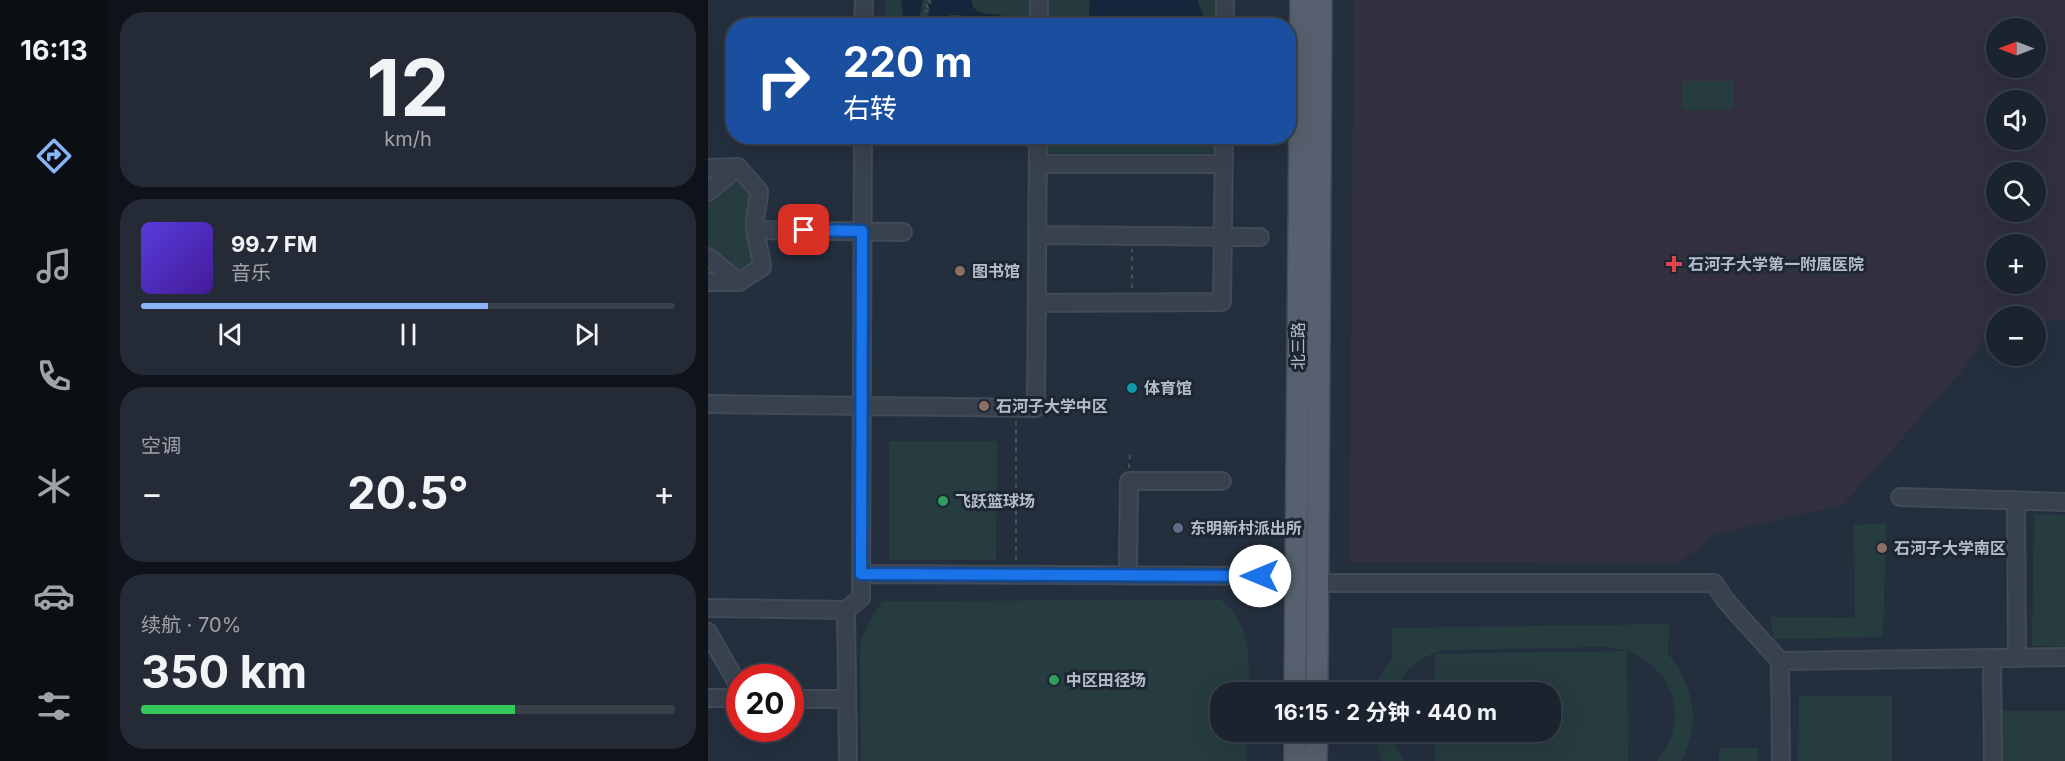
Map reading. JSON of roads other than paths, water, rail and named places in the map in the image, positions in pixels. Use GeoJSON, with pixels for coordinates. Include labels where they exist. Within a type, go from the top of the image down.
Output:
{"type":"FeatureCollection","features":[{"type":"Feature","properties":{"kind":"main road","name":"北三路"},"geometry":{"type":"LineString","coordinates":[[1295,682],[1301,0]]}},
{"type":"Feature","properties":{"kind":"main road","name":"北三路"},"geometry":{"type":"LineString","coordinates":[[1317,682],[1321,0]]}},
{"type":"Feature","properties":{"kind":"main road"},"geometry":{"type":"LineString","coordinates":[[1295,742],[1295,761]]}},
{"type":"Feature","properties":{"kind":"main road"},"geometry":{"type":"LineString","coordinates":[[1316,761],[1317,742]]}},
{"type":"Feature","properties":{"kind":"lane"},"geometry":{"type":"LineString","coordinates":[[863,18],[864,0]]}},
{"type":"Feature","properties":{"kind":"lane"},"geometry":{"type":"LineString","coordinates":[[1039,0],[1039,18]]}},
{"type":"Feature","properties":{"kind":"lane"},"geometry":{"type":"LineString","coordinates":[[1225,0],[1225,18]]}},
{"type":"Feature","properties":{"kind":"lane"},"geometry":{"type":"LineString","coordinates":[[708,608],[846,610],[861,598],[863,144]]}},
{"type":"Feature","properties":{"kind":"lane"},"geometry":{"type":"LineString","coordinates":[[708,404],[1036,408],[1038,144]]}},
{"type":"Feature","properties":{"kind":"lane"},"geometry":{"type":"LineString","coordinates":[[1037,303],[1222,302],[1224,144]]}},
{"type":"Feature","properties":{"kind":"lane"},"geometry":{"type":"LineString","coordinates":[[1038,164],[1223,164]]}},
{"type":"Feature","properties":{"kind":"lane"},"geometry":{"type":"LineString","coordinates":[[708,168],[738,167]]}},
{"type":"Feature","properties":{"kind":"lane"},"geometry":{"type":"LineString","coordinates":[[708,192],[738,167]]}},
{"type":"Feature","properties":{"kind":"lane"},"geometry":{"type":"LineString","coordinates":[[708,282],[740,282],[762,267],[755,226],[759,191],[738,167]]}},
{"type":"Feature","properties":{"kind":"lane"},"geometry":{"type":"LineString","coordinates":[[765,230],[903,232]]}},
{"type":"Feature","properties":{"kind":"lane"},"geometry":{"type":"LineString","coordinates":[[1038,235],[1260,237]]}},
{"type":"Feature","properties":{"kind":"lane"},"geometry":{"type":"LineString","coordinates":[[708,257],[740,282]]}},
{"type":"Feature","properties":{"kind":"lane"},"geometry":{"type":"LineString","coordinates":[[1128,575],[1129,481],[1222,481]]}},
{"type":"Feature","properties":{"kind":"lane"},"geometry":{"type":"LineString","coordinates":[[1900,497],[2065,502]]}},
{"type":"Feature","properties":{"kind":"lane"},"geometry":{"type":"LineString","coordinates":[[2016,500],[2017,658]]}},
{"type":"Feature","properties":{"kind":"lane"},"geometry":{"type":"LineString","coordinates":[[861,574],[1260,576]]}},
{"type":"Feature","properties":{"kind":"lane"},"geometry":{"type":"LineString","coordinates":[[1318,583],[1714,583],[1726,601],[1780,661],[1781,761]]}},
{"type":"Feature","properties":{"kind":"lane"},"geometry":{"type":"LineString","coordinates":[[846,610],[848,761]]}},
{"type":"Feature","properties":{"kind":"lane"},"geometry":{"type":"LineString","coordinates":[[708,632],[715,657],[726,671]]}},
{"type":"Feature","properties":{"kind":"lane"},"geometry":{"type":"LineString","coordinates":[[1780,661],[2065,657]]}},
{"type":"Feature","properties":{"kind":"lane"},"geometry":{"type":"LineString","coordinates":[[1992,658],[1993,761]]}},
{"type":"Feature","properties":{"kind":"lane"},"geometry":{"type":"LineString","coordinates":[[708,698],[726,698]]}},
{"type":"Feature","properties":{"kind":"lane"},"geometry":{"type":"LineString","coordinates":[[804,699],[846,699]]}},
{"type":"Feature","properties":{"kind":"water"},"geometry":{"type":"Polygon","coordinates":[[[901,0],[923,0],[919,18],[903,18],[901,0]]]}},
{"type":"Feature","properties":{"kind":"water"},"geometry":{"type":"Polygon","coordinates":[[[932,0],[971,0],[977,11],[1006,18],[965,18],[960,15],[949,15],[948,18],[932,18],[928,15],[930,10],[928,6],[932,0]]]}},
{"type":"Feature","properties":{"kind":"water"},"geometry":{"type":"Polygon","coordinates":[[[1090,0],[1197,0],[1203,15],[1200,18],[1089,18],[1090,0]]]}},
{"type":"Feature","properties":{"kind":"place","name":"石河子大学第一附属医院"},"geometry":{"type":"Point","coordinates":[1674,264]}},
{"type":"Feature","properties":{"kind":"place","name":"图书馆"},"geometry":{"type":"Point","coordinates":[960,271]}},
{"type":"Feature","properties":{"kind":"place","name":"体育馆"},"geometry":{"type":"Point","coordinates":[1132,388]}},
{"type":"Feature","properties":{"kind":"place","name":"石河子大学中区"},"geometry":{"type":"Point","coordinates":[984,406]}},
{"type":"Feature","properties":{"kind":"place","name":"飞跃篮球场"},"geometry":{"type":"Point","coordinates":[943,501]}},
{"type":"Feature","properties":{"kind":"place","name":"东明新村派出所"},"geometry":{"type":"Point","coordinates":[1178,528]}},
{"type":"Feature","properties":{"kind":"place","name":"石河子大学南区"},"geometry":{"type":"Point","coordinates":[1882,548]}},
{"type":"Feature","properties":{"kind":"place","name":"中区田径场"},"geometry":{"type":"Point","coordinates":[1054,680]}}]}
